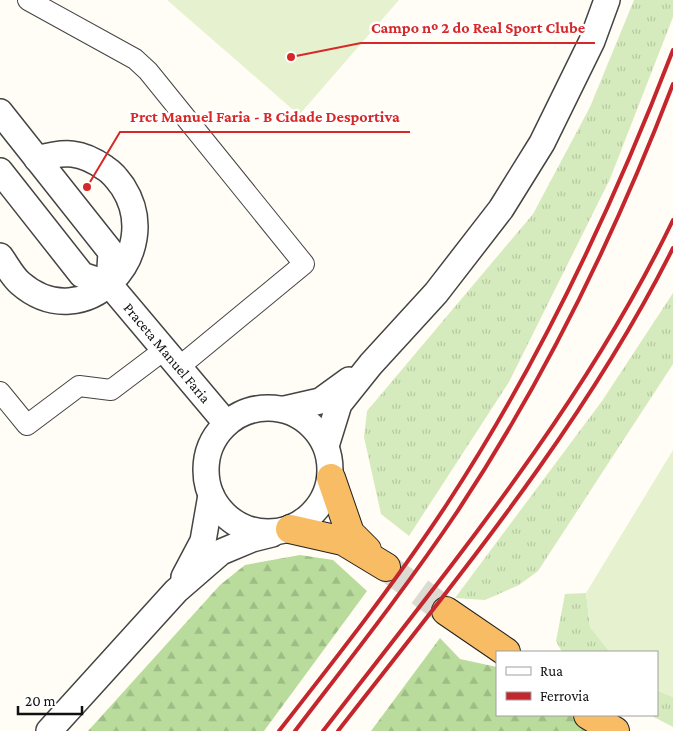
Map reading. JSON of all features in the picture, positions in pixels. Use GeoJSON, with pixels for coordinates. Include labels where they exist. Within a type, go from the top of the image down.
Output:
{"type":"FeatureCollection","features":[{"type":"Feature","properties":{"kind":"highway"},"geometry":{"type":"LineString","coordinates":[[285,531],[343,541],[383,566],[350,533],[331,478]]}},
{"type":"Feature","properties":{"kind":"highway"},"geometry":{"type":"LineString","coordinates":[[447,611],[505,651]]}},
{"type":"Feature","properties":{"kind":"highway"},"geometry":{"type":"LineString","coordinates":[[590,716],[615,731]]}},
{"type":"Feature","properties":{"kind":"street"},"geometry":{"type":"LineString","coordinates":[[0,392],[27,425],[79,386],[111,390],[171,358],[304,264],[148,72],[135,59],[28,0]]}},
{"type":"Feature","properties":{"kind":"street"},"geometry":{"type":"LineString","coordinates":[[326,446],[339,404],[371,364],[436,293],[501,209],[542,144],[592,41],[607,0]]}},
{"type":"Feature","properties":{"kind":"street"},"geometry":{"type":"LineString","coordinates":[[0,112],[111,252],[109,284]]}},
{"type":"Feature","properties":{"kind":"street"},"geometry":{"type":"LineString","coordinates":[[0,256],[20,283],[44,299],[70,302],[100,292],[121,271],[131,254],[136,218],[128,195],[114,174],[90,157],[57,153],[38,159]]}},
{"type":"Feature","properties":{"kind":"street"},"geometry":{"type":"LineString","coordinates":[[2,183],[82,275],[109,284]]}},
{"type":"Feature","properties":{"kind":"street","name":"Praceta Manuel Faria"},"geometry":{"type":"LineString","coordinates":[[109,284],[226,423]]}},
{"type":"Feature","properties":{"kind":"street"},"geometry":{"type":"LineString","coordinates":[[285,531],[258,532],[238,525],[222,513],[211,496],[206,476],[207,457],[214,439],[226,423],[244,412],[257,409],[284,409],[320,401],[371,364]]}},
{"type":"Feature","properties":{"kind":"street"},"geometry":{"type":"LineString","coordinates":[[49,731],[176,591],[221,552],[252,539],[285,531],[305,521],[318,509],[326,495],[331,478],[331,462],[326,446],[316,430],[302,417],[284,409]]}},
{"type":"Feature","properties":{"kind":"street"},"geometry":{"type":"LineString","coordinates":[[176,591],[203,541],[211,496]]}},
{"type":"Feature","properties":{"kind":"green space"},"geometry":{"type":"Polygon","coordinates":[[[167,0],[399,0],[299,115],[167,0]]]}},
{"type":"Feature","properties":{"kind":"green space"},"geometry":{"type":"Polygon","coordinates":[[[634,0],[673,0],[673,17],[610,179],[509,382],[409,536],[381,514],[364,437],[367,411],[533,214],[590,107],[634,0]]]}},
{"type":"Feature","properties":{"kind":"green space"},"geometry":{"type":"Polygon","coordinates":[[[673,293],[673,364],[538,571],[519,585],[485,600],[455,598],[602,401],[673,293]]]}},
{"type":"Feature","properties":{"kind":"green space"},"geometry":{"type":"Polygon","coordinates":[[[673,450],[673,697],[658,690],[658,651],[609,651],[590,627],[586,593],[673,450]]]}},
{"type":"Feature","properties":{"kind":"green space"},"geometry":{"type":"Polygon","coordinates":[[[300,555],[333,560],[367,591],[264,731],[88,731],[220,585],[245,565],[300,555]]]}},
{"type":"Feature","properties":{"kind":"green space"},"geometry":{"type":"Polygon","coordinates":[[[586,593],[590,627],[609,651],[561,651],[556,641],[565,594],[586,593]]]}},
{"type":"Feature","properties":{"kind":"green space"},"geometry":{"type":"Polygon","coordinates":[[[440,638],[460,659],[496,667],[496,716],[582,716],[605,731],[371,731],[440,638]]]}},
{"type":"Feature","properties":{"kind":"green space"},"geometry":{"type":"Polygon","coordinates":[[[658,690],[673,697],[673,727],[652,716],[658,716],[658,690]]]}},
{"type":"Feature","properties":{"kind":"tunnel"},"geometry":{"type":"LineString","coordinates":[[386,567],[446,611]]}},
{"type":"Feature","properties":{"kind":"railway"},"geometry":{"type":"LineString","coordinates":[[279,731],[407,562],[447,504],[513,396],[572,283],[599,226],[650,109],[673,50]]}},
{"type":"Feature","properties":{"kind":"railway"},"geometry":{"type":"LineString","coordinates":[[295,731],[378,623],[438,540],[489,462],[520,410],[577,304],[603,250],[628,195],[673,84]]}},
{"type":"Feature","properties":{"kind":"railway"},"geometry":{"type":"LineString","coordinates":[[323,731],[465,547],[556,421],[598,356],[637,289],[673,220]]}},
{"type":"Feature","properties":{"kind":"railway"},"geometry":{"type":"LineString","coordinates":[[338,731],[474,557],[560,438],[638,313],[673,248]]}},
{"type":"Feature","properties":{"kind":"place","name":"Campo nº 2 do Real Sport Clube"},"geometry":{"type":"Point","coordinates":[291,57]}},
{"type":"Feature","properties":{"kind":"place","name":"Prct Manuel Faria - B Cidade Desportiva"},"geometry":{"type":"Point","coordinates":[87,187]}}]}
